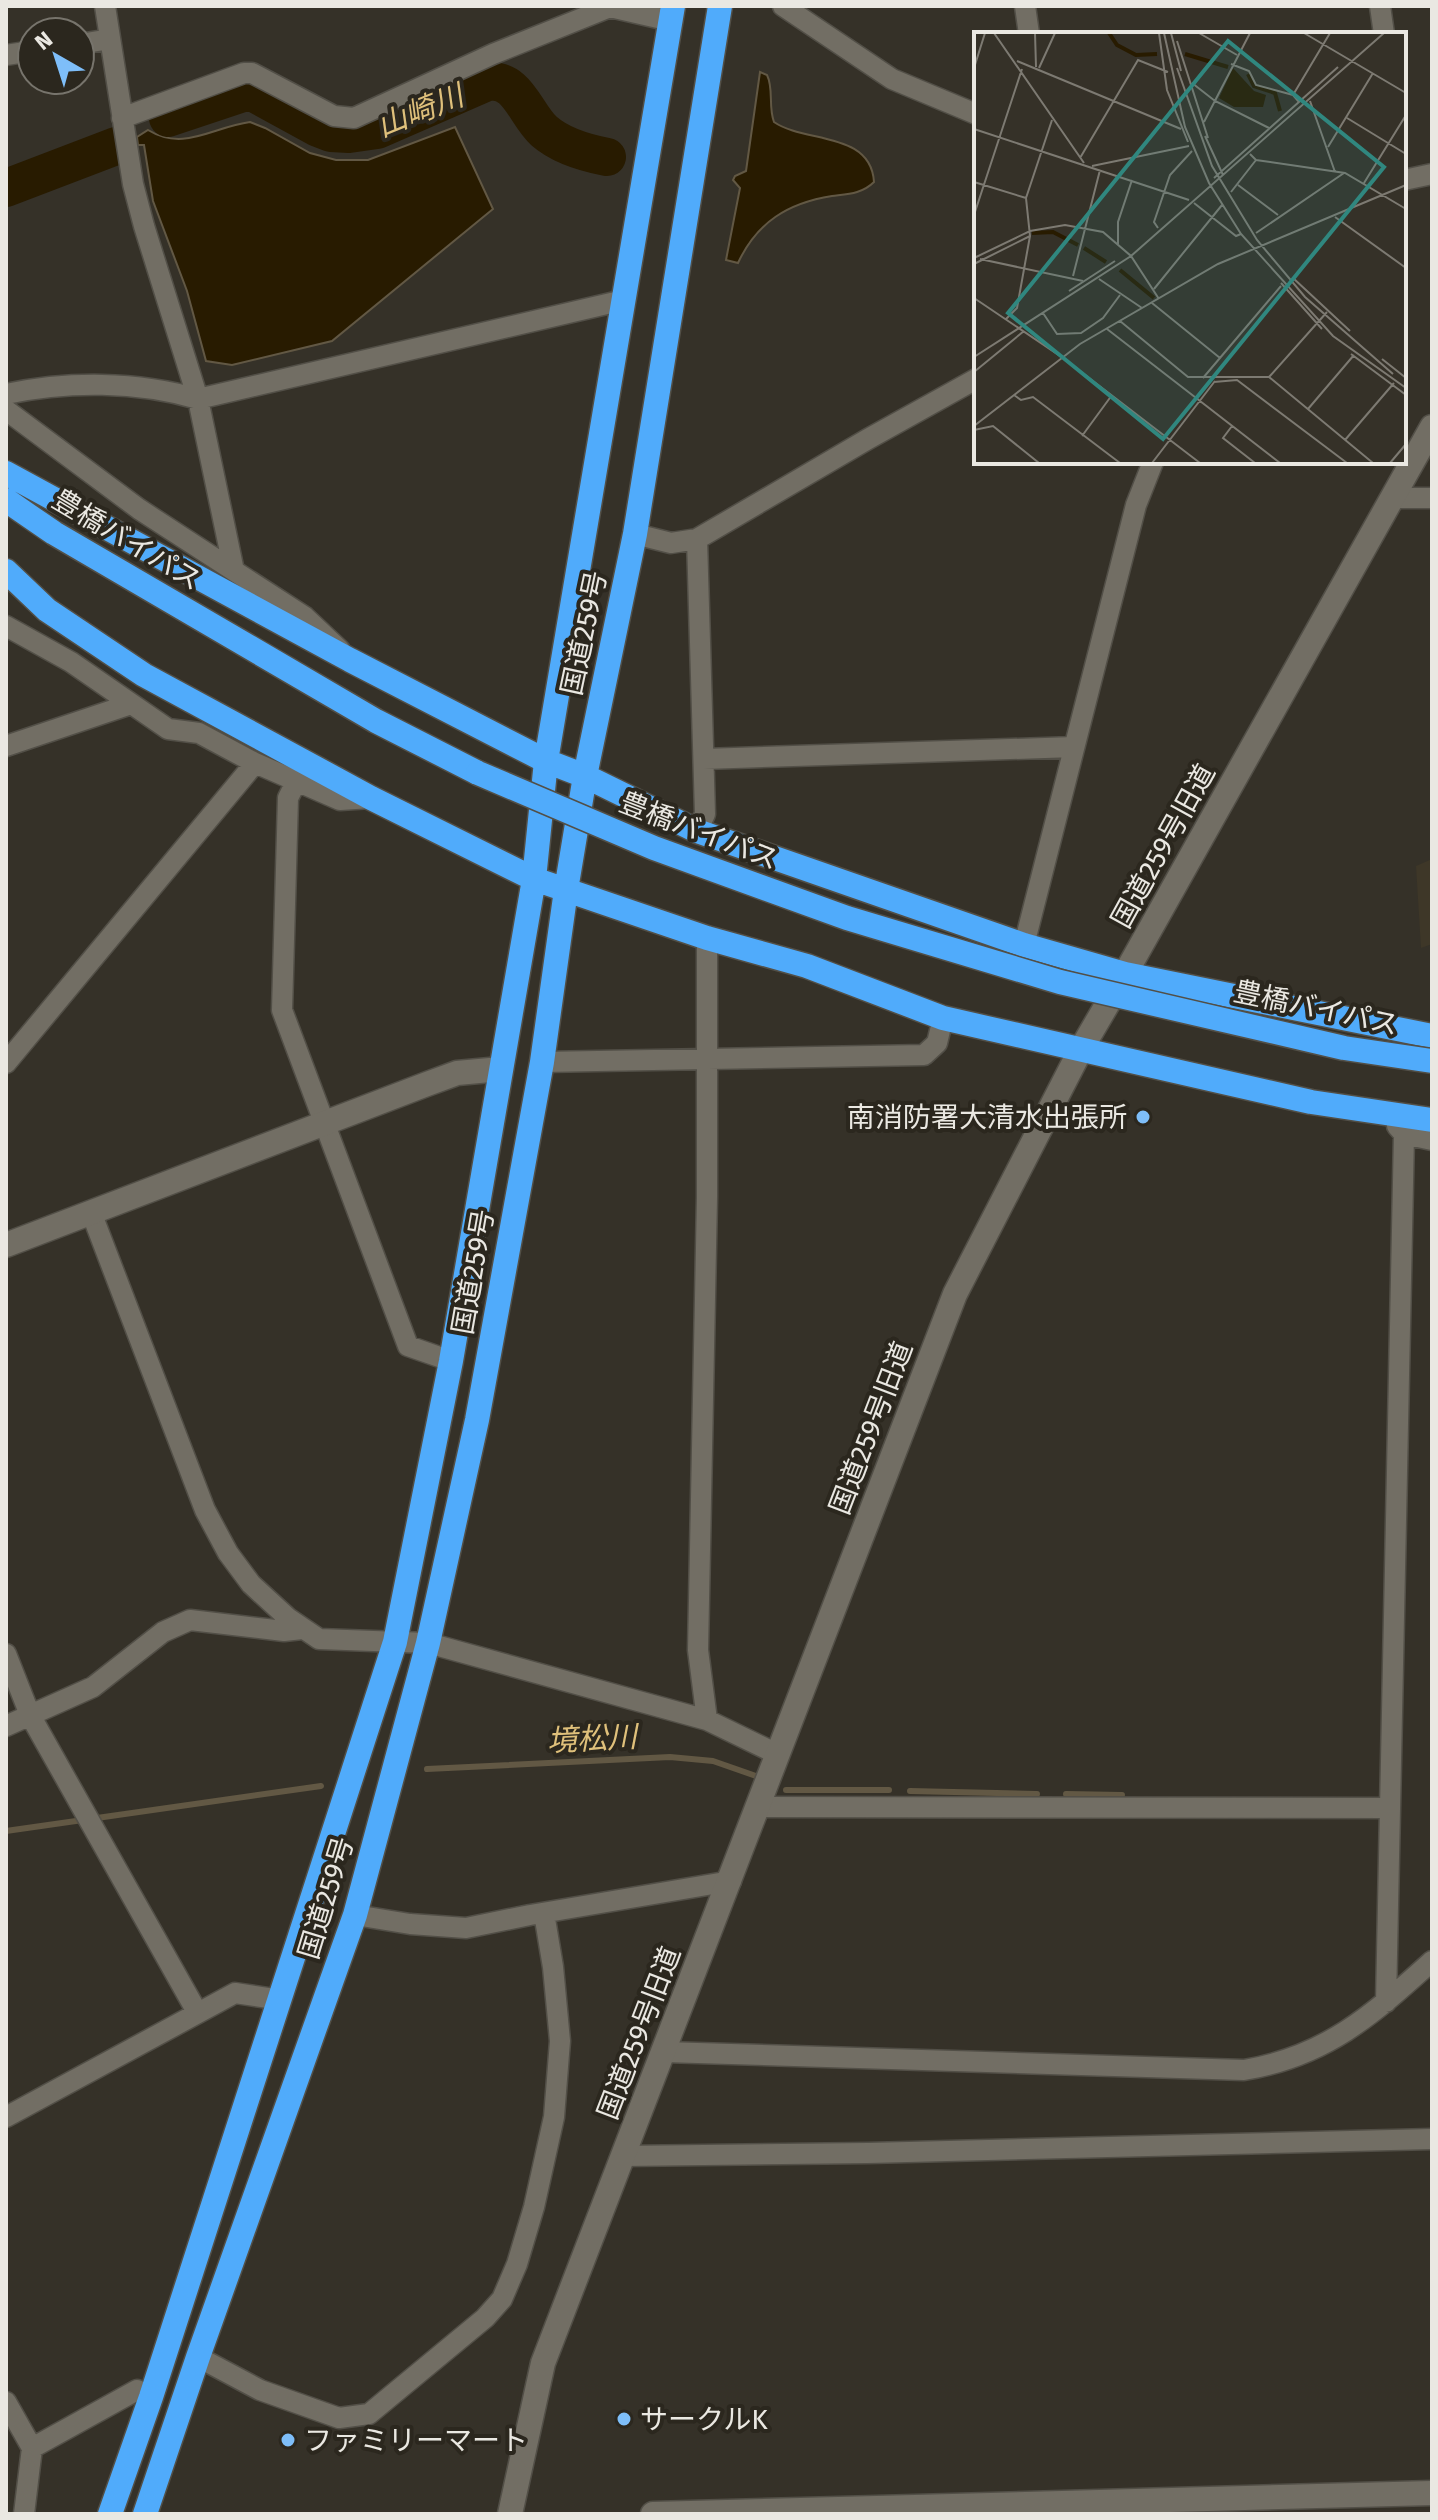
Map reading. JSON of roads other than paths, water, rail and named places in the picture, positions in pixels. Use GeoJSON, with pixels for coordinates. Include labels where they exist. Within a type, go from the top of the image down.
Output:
{"type":"FeatureCollection","features":[{"type":"Feature","properties":{"kind":"highway","name":"国道259号"},"geometry":{"type":"LineString","coordinates":[[145,2514],[355,1915],[428,1643],[477,1420],[542,1062],[585,776],[635,534],[720,6]]}},
{"type":"Feature","properties":{"kind":"highway","name":"国道259号"},"geometry":{"type":"LineString","coordinates":[[110,2514],[281,2000],[395,1642],[451,1361],[534,879],[546,761],[672,14]]}},
{"type":"Feature","properties":{"kind":"highway"},"geometry":{"type":"LineString","coordinates":[[6,473],[350,660],[546,761],[585,776],[697,831],[1024,945],[1125,974],[1425,1034]]}},
{"type":"Feature","properties":{"kind":"highway","name":"豊橋バイパス"},"geometry":{"type":"LineString","coordinates":[[6,500],[54,533],[376,721],[478,773],[654,848],[862,923],[1060,982],[1344,1048],[1432,1061]]}},
{"type":"Feature","properties":{"kind":"highway"},"geometry":{"type":"LineString","coordinates":[[6,571],[47,610],[144,675],[371,798],[534,879],[707,938],[807,966],[943,1018],[1311,1102],[1432,1120]]}},
{"type":"Feature","properties":{"kind":"street"},"geometry":{"type":"LineString","coordinates":[[105,6],[122,118],[144,226],[198,399],[234,571]]}},
{"type":"Feature","properties":{"kind":"street"},"geometry":{"type":"LineString","coordinates":[[783,6],[892,79],[974,113]]}},
{"type":"Feature","properties":{"kind":"street"},"geometry":{"type":"LineString","coordinates":[[1025,6],[1029,32]]}},
{"type":"Feature","properties":{"kind":"street"},"geometry":{"type":"LineString","coordinates":[[1380,6],[1384,32]]}},
{"type":"Feature","properties":{"kind":"street"},"geometry":{"type":"LineString","coordinates":[[122,118],[244,73],[252,73],[334,116],[354,118],[493,54],[610,7],[672,14]]}},
{"type":"Feature","properties":{"kind":"street"},"geometry":{"type":"LineString","coordinates":[[96,41],[110,39]]}},
{"type":"Feature","properties":{"kind":"street"},"geometry":{"type":"LineString","coordinates":[[1406,180],[1432,174]]}},
{"type":"Feature","properties":{"kind":"street"},"geometry":{"type":"LineString","coordinates":[[6,394],[44,386],[126,386],[168,390],[198,399],[624,300]]}},
{"type":"Feature","properties":{"kind":"street"},"geometry":{"type":"LineString","coordinates":[[635,534],[671,543],[697,539],[974,380]]}},
{"type":"Feature","properties":{"kind":"street"},"geometry":{"type":"LineString","coordinates":[[6,410],[139,509],[305,617],[350,660]]}},
{"type":"Feature","properties":{"kind":"street","name":"国道259号旧道"},"geometry":{"type":"LineString","coordinates":[[510,2514],[543,2363],[955,1294],[1080,1051],[1432,427]]}},
{"type":"Feature","properties":{"kind":"street"},"geometry":{"type":"LineString","coordinates":[[1024,945],[1136,505],[1152,464]]}},
{"type":"Feature","properties":{"kind":"street"},"geometry":{"type":"LineString","coordinates":[[1393,498],[1432,498]]}},
{"type":"Feature","properties":{"kind":"street"},"geometry":{"type":"LineString","coordinates":[[697,539],[705,814],[697,831]]}},
{"type":"Feature","properties":{"kind":"street"},"geometry":{"type":"LineString","coordinates":[[6,626],[71,662],[168,729],[199,733],[255,763],[340,800],[371,798]]}},
{"type":"Feature","properties":{"kind":"street"},"geometry":{"type":"LineString","coordinates":[[6,746],[131,704]]}},
{"type":"Feature","properties":{"kind":"street"},"geometry":{"type":"LineString","coordinates":[[704,759],[1074,747]]}},
{"type":"Feature","properties":{"kind":"street"},"geometry":{"type":"LineString","coordinates":[[6,1063],[255,763]]}},
{"type":"Feature","properties":{"kind":"street"},"geometry":{"type":"LineString","coordinates":[[296,782],[288,798],[282,1010],[408,1346],[451,1361]]}},
{"type":"Feature","properties":{"kind":"street"},"geometry":{"type":"LineString","coordinates":[[707,938],[708,1057],[698,1650],[707,1720]]}},
{"type":"Feature","properties":{"kind":"street"},"geometry":{"type":"LineString","coordinates":[[542,1062],[924,1055],[937,1043],[943,1018]]}},
{"type":"Feature","properties":{"kind":"street"},"geometry":{"type":"LineString","coordinates":[[6,1245],[457,1073],[501,1069]]}},
{"type":"Feature","properties":{"kind":"street"},"geometry":{"type":"LineString","coordinates":[[1386,1114],[1404,1134],[1432,1140]]}},
{"type":"Feature","properties":{"kind":"street"},"geometry":{"type":"LineString","coordinates":[[1386,2002],[1404,1134]]}},
{"type":"Feature","properties":{"kind":"street"},"geometry":{"type":"LineString","coordinates":[[91,1212],[205,1510],[228,1553],[251,1584],[302,1629],[319,1639],[428,1643],[707,1720],[777,1754]]}},
{"type":"Feature","properties":{"kind":"street"},"geometry":{"type":"LineString","coordinates":[[6,1726],[93,1687],[163,1632],[190,1620],[284,1631],[302,1629]]}},
{"type":"Feature","properties":{"kind":"street"},"geometry":{"type":"LineString","coordinates":[[6,1654],[30,1715],[197,2012]]}},
{"type":"Feature","properties":{"kind":"street"},"geometry":{"type":"LineString","coordinates":[[757,1807],[1390,1808]]}},
{"type":"Feature","properties":{"kind":"street"},"geometry":{"type":"LineString","coordinates":[[355,1915],[410,1924],[466,1928],[731,1881]]}},
{"type":"Feature","properties":{"kind":"street"},"geometry":{"type":"LineString","coordinates":[[198,2357],[260,2390],[339,2418],[369,2414],[485,2318],[502,2299],[517,2264],[534,2207],[554,2117],[560,2041],[544,1913]]}},
{"type":"Feature","properties":{"kind":"street"},"geometry":{"type":"LineString","coordinates":[[664,2052],[1244,2070],[1271,2065],[1319,2049],[1386,2002],[1432,1961]]}},
{"type":"Feature","properties":{"kind":"street"},"geometry":{"type":"LineString","coordinates":[[6,2117],[235,1993],[281,2000]]}},
{"type":"Feature","properties":{"kind":"street"},"geometry":{"type":"LineString","coordinates":[[623,2156],[884,2153],[1432,2139]]}},
{"type":"Feature","properties":{"kind":"street"},"geometry":{"type":"LineString","coordinates":[[32,2448],[137,2390],[151,2397]]}},
{"type":"Feature","properties":{"kind":"street"},"geometry":{"type":"LineString","coordinates":[[6,2402],[32,2448],[24,2514]]}},
{"type":"Feature","properties":{"kind":"street"},"geometry":{"type":"LineString","coordinates":[[653,2514],[955,2509],[1432,2493]]}},
{"type":"Feature","properties":{"kind":"waterway","name":"山崎川"},"geometry":{"type":"LineString","coordinates":[[168,118],[243,93],[254,93],[318,128],[331,133],[349,134],[377,130],[487,82],[498,82],[514,91],[537,124],[558,141],[607,157]]}},
{"type":"Feature","properties":{"kind":"waterway","name":"山崎川"},"geometry":{"type":"LineString","coordinates":[[6,188],[116,146]]}},
{"type":"Feature","properties":{"kind":"waterway","name":"境松川"},"geometry":{"type":"LineString","coordinates":[[427,1769],[670,1757],[713,1761],[756,1776]]}},
{"type":"Feature","properties":{"kind":"waterway","name":"境松川"},"geometry":{"type":"LineString","coordinates":[[6,1831],[321,1786]]}},
{"type":"Feature","properties":{"kind":"waterway","name":"境松川"},"geometry":{"type":"LineString","coordinates":[[786,1790],[889,1790]]}},
{"type":"Feature","properties":{"kind":"waterway","name":"境松川"},"geometry":{"type":"LineString","coordinates":[[910,1791],[1037,1794]]}},
{"type":"Feature","properties":{"kind":"waterway","name":"境松川"},"geometry":{"type":"LineString","coordinates":[[1066,1794],[1122,1795]]}},
{"type":"Feature","properties":{"kind":"place","name":"南消防署大清水出張所"},"geometry":{"type":"Point","coordinates":[1143,1117]}},
{"type":"Feature","properties":{"kind":"place","name":"サークルK"},"geometry":{"type":"Point","coordinates":[624,2419]}},
{"type":"Feature","properties":{"kind":"place","name":"ファミリーマート"},"geometry":{"type":"Point","coordinates":[288,2440]}}]}
